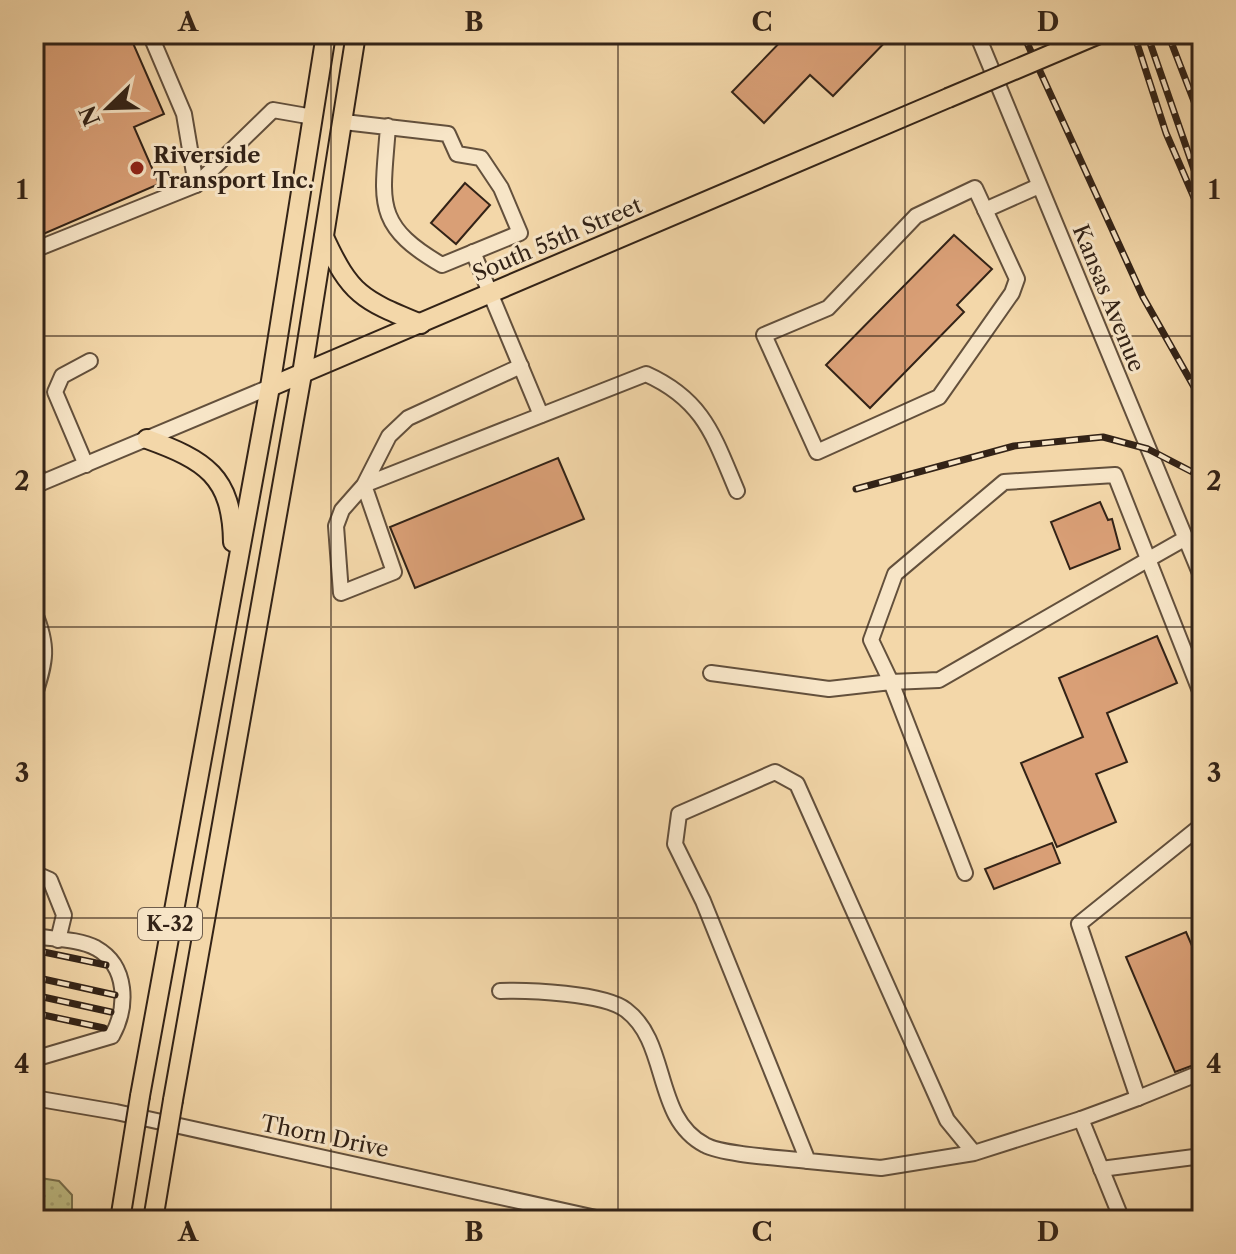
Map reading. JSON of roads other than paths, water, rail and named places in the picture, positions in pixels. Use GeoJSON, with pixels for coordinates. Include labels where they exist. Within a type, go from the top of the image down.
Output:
{"type":"FeatureCollection","features":[{"type":"Feature","properties":{"kind":"main road","name":"K-32"},"geometry":{"type":"LineString","coordinates":[[120,1220],[200,753],[270,387],[326,34]]}},
{"type":"Feature","properties":{"kind":"main road","name":"K-32"},"geometry":{"type":"LineString","coordinates":[[153,1220],[302,374],[356,34]]}},
{"type":"Feature","properties":{"kind":"main road","name":"South 55th Street"},"geometry":{"type":"LineString","coordinates":[[270,387],[1099,34]]}},
{"type":"Feature","properties":{"kind":"main road"},"geometry":{"type":"LineString","coordinates":[[324,237],[343,277],[357,293],[421,324]]}},
{"type":"Feature","properties":{"kind":"main road"},"geometry":{"type":"LineString","coordinates":[[147,439],[182,452],[208,467],[225,489],[233,518],[233,583]]}},
{"type":"Feature","properties":{"kind":"street"},"geometry":{"type":"LineString","coordinates":[[150,34],[184,114],[196,185]]}},
{"type":"Feature","properties":{"kind":"street","name":"Kansas Avenue"},"geometry":{"type":"LineString","coordinates":[[977,34],[1202,578]]}},
{"type":"Feature","properties":{"kind":"street"},"geometry":{"type":"LineString","coordinates":[[34,250],[196,185],[273,110],[313,117]]}},
{"type":"Feature","properties":{"kind":"street"},"geometry":{"type":"LineString","coordinates":[[344,122],[388,126],[448,134],[457,154],[481,158],[501,188],[520,233],[442,265],[412,248],[393,229],[383,201],[388,126]]}},
{"type":"Feature","properties":{"kind":"street"},"geometry":{"type":"LineString","coordinates":[[985,210],[1039,186]]}},
{"type":"Feature","properties":{"kind":"street"},"geometry":{"type":"LineString","coordinates":[[975,188],[985,210],[1017,279],[1012,293],[939,397],[817,452],[764,335],[828,308],[916,216],[975,188]]}},
{"type":"Feature","properties":{"kind":"street"},"geometry":{"type":"LineString","coordinates":[[473,252],[541,415]]}},
{"type":"Feature","properties":{"kind":"street"},"geometry":{"type":"LineString","coordinates":[[86,465],[55,392],[62,376],[90,361]]}},
{"type":"Feature","properties":{"kind":"street"},"geometry":{"type":"LineString","coordinates":[[364,485],[394,572],[341,593],[336,526],[342,510],[364,485],[389,436],[408,418],[521,366]]}},
{"type":"Feature","properties":{"kind":"street"},"geometry":{"type":"LineString","coordinates":[[364,485],[646,374],[669,384],[695,405],[737,491]]}},
{"type":"Feature","properties":{"kind":"street","name":"South 55th Street"},"geometry":{"type":"LineString","coordinates":[[38,485],[270,387]]}},
{"type":"Feature","properties":{"kind":"street"},"geometry":{"type":"LineString","coordinates":[[34,467],[38,485]]}},
{"type":"Feature","properties":{"kind":"street"},"geometry":{"type":"LineString","coordinates":[[965,873],[891,682],[871,640],[895,574],[1004,482],[1115,475],[1202,696]]}},
{"type":"Feature","properties":{"kind":"street"},"geometry":{"type":"LineString","coordinates":[[711,673],[829,689],[939,680],[1186,538]]}},
{"type":"Feature","properties":{"kind":"street"},"geometry":{"type":"LineString","coordinates":[[34,611],[46,640],[46,656],[34,697]]}},
{"type":"Feature","properties":{"kind":"street"},"geometry":{"type":"LineString","coordinates":[[808,1161],[703,901],[675,844],[679,814],[775,772],[797,784],[947,1120],[974,1153]]}},
{"type":"Feature","properties":{"kind":"street"},"geometry":{"type":"LineString","coordinates":[[1138,1098],[1079,924],[1202,825]]}},
{"type":"Feature","properties":{"kind":"street"},"geometry":{"type":"LineString","coordinates":[[34,873],[50,880],[64,915],[58,940]]}},
{"type":"Feature","properties":{"kind":"street"},"geometry":{"type":"LineString","coordinates":[[34,936],[94,946],[111,960],[124,998],[122,1017],[112,1036],[34,1059]]}},
{"type":"Feature","properties":{"kind":"street"},"geometry":{"type":"LineString","coordinates":[[500,991],[543,991],[626,1009],[644,1032],[682,1129],[707,1147],[808,1161],[881,1168],[974,1153],[1081,1119],[1202,1072]]}},
{"type":"Feature","properties":{"kind":"street","name":"Thorn Drive"},"geometry":{"type":"LineString","coordinates":[[34,1098],[116,1112],[605,1220]]}},
{"type":"Feature","properties":{"kind":"street"},"geometry":{"type":"LineString","coordinates":[[1081,1119],[1122,1220]]}},
{"type":"Feature","properties":{"kind":"street"},"geometry":{"type":"LineString","coordinates":[[1101,1169],[1202,1156]]}},
{"type":"Feature","properties":{"kind":"railway"},"geometry":{"type":"LineString","coordinates":[[1023,34],[1143,297],[1202,401]]}},
{"type":"Feature","properties":{"kind":"railway"},"geometry":{"type":"LineString","coordinates":[[1134,34],[1166,133],[1202,216]]}},
{"type":"Feature","properties":{"kind":"railway"},"geometry":{"type":"LineString","coordinates":[[1147,34],[1198,181]]}},
{"type":"Feature","properties":{"kind":"railway"},"geometry":{"type":"LineString","coordinates":[[1168,34],[1202,122]]}},
{"type":"Feature","properties":{"kind":"railway"},"geometry":{"type":"LineString","coordinates":[[856,489],[1014,446],[1103,437],[1148,449],[1202,477]]}},
{"type":"Feature","properties":{"kind":"railway"},"geometry":{"type":"LineString","coordinates":[[34,950],[106,965]]}},
{"type":"Feature","properties":{"kind":"railway"},"geometry":{"type":"LineString","coordinates":[[34,977],[115,995]]}},
{"type":"Feature","properties":{"kind":"railway"},"geometry":{"type":"LineString","coordinates":[[34,995],[111,1012]]}},
{"type":"Feature","properties":{"kind":"railway"},"geometry":{"type":"LineString","coordinates":[[34,1013],[104,1028]]}},
{"type":"Feature","properties":{"kind":"place","name":"Riverside Transport Inc."},"geometry":{"type":"Point","coordinates":[137,168]}}]}
